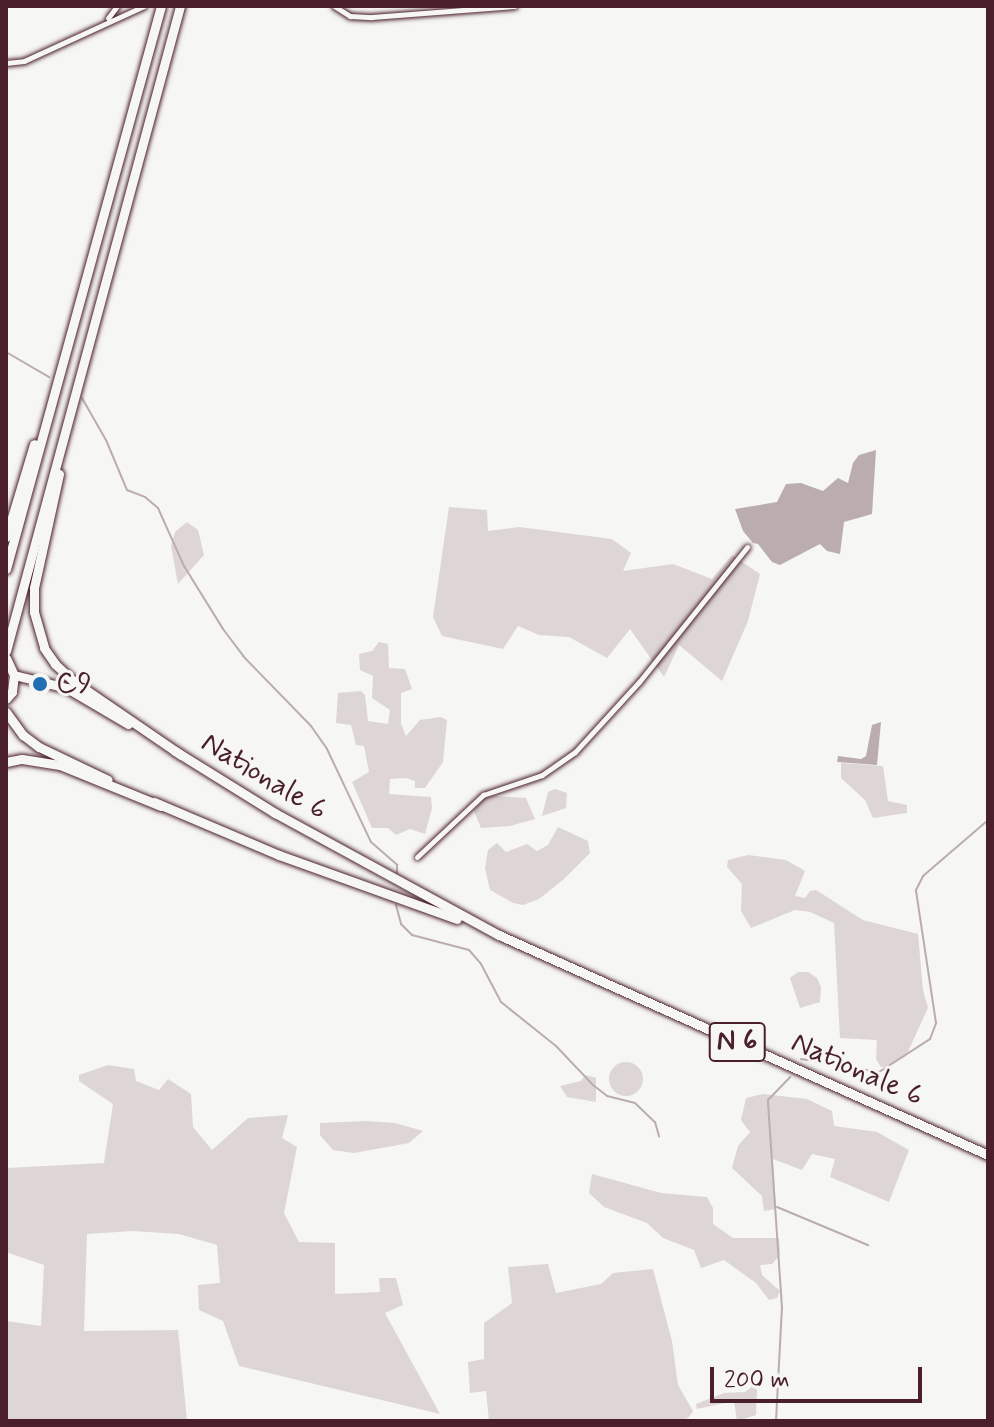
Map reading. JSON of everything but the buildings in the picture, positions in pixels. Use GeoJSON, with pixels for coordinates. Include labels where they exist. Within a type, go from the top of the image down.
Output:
{"type":"FeatureCollection","features":[{"type":"Feature","properties":{"kind":"main road"},"geometry":{"type":"LineString","coordinates":[[6,569],[161,6]]}},
{"type":"Feature","properties":{"kind":"main road"},"geometry":{"type":"LineString","coordinates":[[6,651],[180,6]]}},
{"type":"Feature","properties":{"kind":"main road"},"geometry":{"type":"LineString","coordinates":[[6,537],[76,307]]}},
{"type":"Feature","properties":{"kind":"main road"},"geometry":{"type":"LineString","coordinates":[[96,315],[34,588],[38,631],[55,664],[73,681],[181,755]]}},
{"type":"Feature","properties":{"kind":"main road"},"geometry":{"type":"LineString","coordinates":[[6,658],[14,675],[12,692],[6,699]]}},
{"type":"Feature","properties":{"kind":"main road","name":"Nationale 6"},"geometry":{"type":"LineString","coordinates":[[14,675],[67,688],[275,813],[487,929],[988,1155]]}},
{"type":"Feature","properties":{"kind":"main road","name":"Nationale 6"},"geometry":{"type":"LineString","coordinates":[[6,712],[23,735],[39,747],[161,806],[279,855],[487,929]]}},
{"type":"Feature","properties":{"kind":"main road"},"geometry":{"type":"LineString","coordinates":[[6,762],[31,759],[60,765],[161,806]]}},
{"type":"Feature","properties":{"kind":"street"},"geometry":{"type":"LineString","coordinates":[[106,20],[117,6]]}},
{"type":"Feature","properties":{"kind":"street"},"geometry":{"type":"LineString","coordinates":[[6,63],[24,61],[106,20],[144,6]]}},
{"type":"Feature","properties":{"kind":"street"},"geometry":{"type":"LineString","coordinates":[[334,6],[350,16],[372,17],[515,6]]}},
{"type":"Feature","properties":{"kind":"street"},"geometry":{"type":"LineString","coordinates":[[417,857],[483,795],[542,775],[575,752],[639,682],[747,547]]}},
{"type":"Feature","properties":{"kind":"shaded area"},"geometry":{"type":"Polygon","coordinates":[[[876,450],[872,514],[844,522],[840,554],[827,551],[820,544],[780,565],[772,562],[743,531],[735,509],[777,502],[786,484],[801,483],[823,491],[838,478],[848,483],[853,463],[859,455],[876,450]]]}},
{"type":"Feature","properties":{"kind":"shaded area"},"geometry":{"type":"Polygon","coordinates":[[[449,507],[487,510],[488,531],[519,527],[612,539],[631,553],[623,571],[673,564],[712,579],[732,555],[760,574],[748,621],[722,681],[679,645],[664,677],[630,629],[607,658],[569,637],[539,635],[518,626],[503,649],[442,636],[433,617],[449,507]]]}},
{"type":"Feature","properties":{"kind":"shaded area"},"geometry":{"type":"Polygon","coordinates":[[[187,522],[198,530],[204,555],[178,584],[171,546],[175,532],[187,522]]]}},
{"type":"Feature","properties":{"kind":"shaded area"},"geometry":{"type":"Polygon","coordinates":[[[379,642],[388,644],[389,668],[405,669],[412,689],[401,693],[401,724],[406,736],[420,720],[440,717],[447,720],[443,762],[425,788],[415,788],[415,781],[406,778],[390,779],[389,794],[431,797],[432,808],[425,834],[410,829],[396,835],[388,828],[372,828],[352,782],[369,772],[364,746],[356,745],[351,725],[336,723],[338,693],[361,691],[365,695],[368,721],[388,724],[390,710],[372,698],[373,676],[360,670],[359,654],[372,651],[379,642]]]}},
{"type":"Feature","properties":{"kind":"shaded area"},"geometry":{"type":"Polygon","coordinates":[[[881,722],[877,765],[837,762],[838,756],[861,759],[866,756],[872,725],[881,722]]]}},
{"type":"Feature","properties":{"kind":"shaded area"},"geometry":{"type":"Polygon","coordinates":[[[841,763],[883,766],[888,801],[907,805],[907,813],[873,818],[865,800],[841,778],[841,763]]]}},
{"type":"Feature","properties":{"kind":"shaded area"},"geometry":{"type":"Polygon","coordinates":[[[555,789],[567,793],[566,808],[542,816],[548,792],[555,789]]]}},
{"type":"Feature","properties":{"kind":"shaded area"},"geometry":{"type":"Polygon","coordinates":[[[483,795],[526,798],[535,819],[510,826],[481,828],[474,811],[483,795]]]}},
{"type":"Feature","properties":{"kind":"shaded area"},"geometry":{"type":"Polygon","coordinates":[[[558,827],[588,841],[590,853],[564,879],[539,899],[523,905],[490,890],[485,868],[488,850],[497,843],[506,852],[527,844],[537,851],[548,845],[558,827]]]}},
{"type":"Feature","properties":{"kind":"shaded area"},"geometry":{"type":"Polygon","coordinates":[[[748,855],[786,860],[805,871],[795,896],[805,898],[810,891],[816,890],[863,920],[918,934],[923,990],[928,1008],[906,1056],[888,1067],[881,1067],[876,1059],[877,1040],[840,1038],[834,923],[810,912],[795,910],[751,928],[741,911],[742,884],[727,867],[728,860],[748,855]]]}},
{"type":"Feature","properties":{"kind":"shaded area"},"geometry":{"type":"Polygon","coordinates":[[[798,972],[808,972],[817,978],[821,987],[820,1002],[800,1008],[790,978],[798,972]]]}},
{"type":"Feature","properties":{"kind":"shaded area"},"geometry":{"type":"Polygon","coordinates":[[[626,1062],[638,1067],[643,1079],[638,1091],[626,1096],[614,1091],[609,1079],[614,1067],[626,1062]]]}},
{"type":"Feature","properties":{"kind":"shaded area"},"geometry":{"type":"Polygon","coordinates":[[[108,1065],[134,1069],[136,1081],[159,1090],[168,1079],[191,1094],[193,1127],[212,1150],[248,1118],[288,1115],[282,1138],[297,1147],[284,1213],[299,1242],[335,1243],[335,1294],[380,1292],[379,1278],[396,1278],[403,1305],[385,1313],[440,1414],[239,1366],[223,1321],[199,1310],[198,1285],[220,1283],[217,1245],[179,1234],[133,1231],[87,1234],[84,1331],[178,1330],[187,1421],[6,1421],[6,1321],[41,1326],[44,1265],[6,1252],[7,1168],[104,1163],[113,1104],[79,1081],[79,1075],[108,1065]]]}},
{"type":"Feature","properties":{"kind":"shaded area"},"geometry":{"type":"Polygon","coordinates":[[[585,1075],[596,1078],[596,1102],[567,1097],[560,1086],[581,1081],[585,1075]]]}},
{"type":"Feature","properties":{"kind":"shaded area"},"geometry":{"type":"Polygon","coordinates":[[[763,1094],[807,1099],[832,1111],[834,1126],[877,1132],[909,1150],[889,1202],[830,1177],[835,1159],[812,1154],[802,1170],[773,1159],[776,1209],[764,1211],[762,1196],[732,1168],[738,1146],[750,1132],[741,1120],[746,1098],[763,1094]]]}},
{"type":"Feature","properties":{"kind":"shaded area"},"geometry":{"type":"Polygon","coordinates":[[[320,1123],[395,1123],[423,1131],[409,1143],[354,1153],[333,1150],[320,1135],[320,1123]]]}},
{"type":"Feature","properties":{"kind":"shaded area"},"geometry":{"type":"Polygon","coordinates":[[[592,1174],[661,1193],[707,1197],[713,1208],[713,1224],[733,1238],[779,1238],[780,1255],[772,1264],[760,1265],[762,1275],[780,1291],[777,1298],[769,1300],[756,1283],[724,1260],[701,1268],[694,1250],[663,1238],[647,1223],[604,1207],[589,1193],[592,1174]]]}},
{"type":"Feature","properties":{"kind":"shaded area"},"geometry":{"type":"Polygon","coordinates":[[[548,1264],[556,1293],[601,1284],[613,1273],[653,1269],[672,1341],[678,1385],[693,1411],[689,1417],[683,1421],[489,1421],[486,1391],[470,1393],[468,1362],[484,1359],[484,1323],[512,1303],[508,1267],[548,1264]]]}},
{"type":"Feature","properties":{"kind":"shaded area"},"geometry":{"type":"Polygon","coordinates":[[[754,1385],[757,1390],[756,1415],[737,1421],[734,1401],[697,1409],[696,1404],[724,1393],[745,1392],[754,1385]]]}},
{"type":"Feature","properties":{"kind":"waterway"},"geometry":{"type":"LineString","coordinates":[[6,352],[49,377]]}},
{"type":"Feature","properties":{"kind":"waterway"},"geometry":{"type":"LineString","coordinates":[[82,398],[106,440],[127,490],[145,497],[158,508],[184,566],[223,629],[243,656],[311,726],[327,749],[371,842],[397,865],[397,873]]}},
{"type":"Feature","properties":{"kind":"waterway"},"geometry":{"type":"LineString","coordinates":[[801,1059],[879,1072],[930,1039],[936,1023],[916,890],[923,876],[988,820]]}},
{"type":"Feature","properties":{"kind":"waterway"},"geometry":{"type":"LineString","coordinates":[[396,905],[401,924],[412,935],[469,950],[481,964],[501,1002],[556,1046],[607,1096],[635,1103],[655,1122],[659,1136]]}},
{"type":"Feature","properties":{"kind":"waterway"},"geometry":{"type":"LineString","coordinates":[[776,1421],[782,1308],[768,1100],[790,1077]]}},
{"type":"Feature","properties":{"kind":"waterway"},"geometry":{"type":"LineString","coordinates":[[777,1207],[868,1245]]}},
{"type":"Feature","properties":{"kind":"place","name":"C9"},"geometry":{"type":"Point","coordinates":[40,684]}}]}
